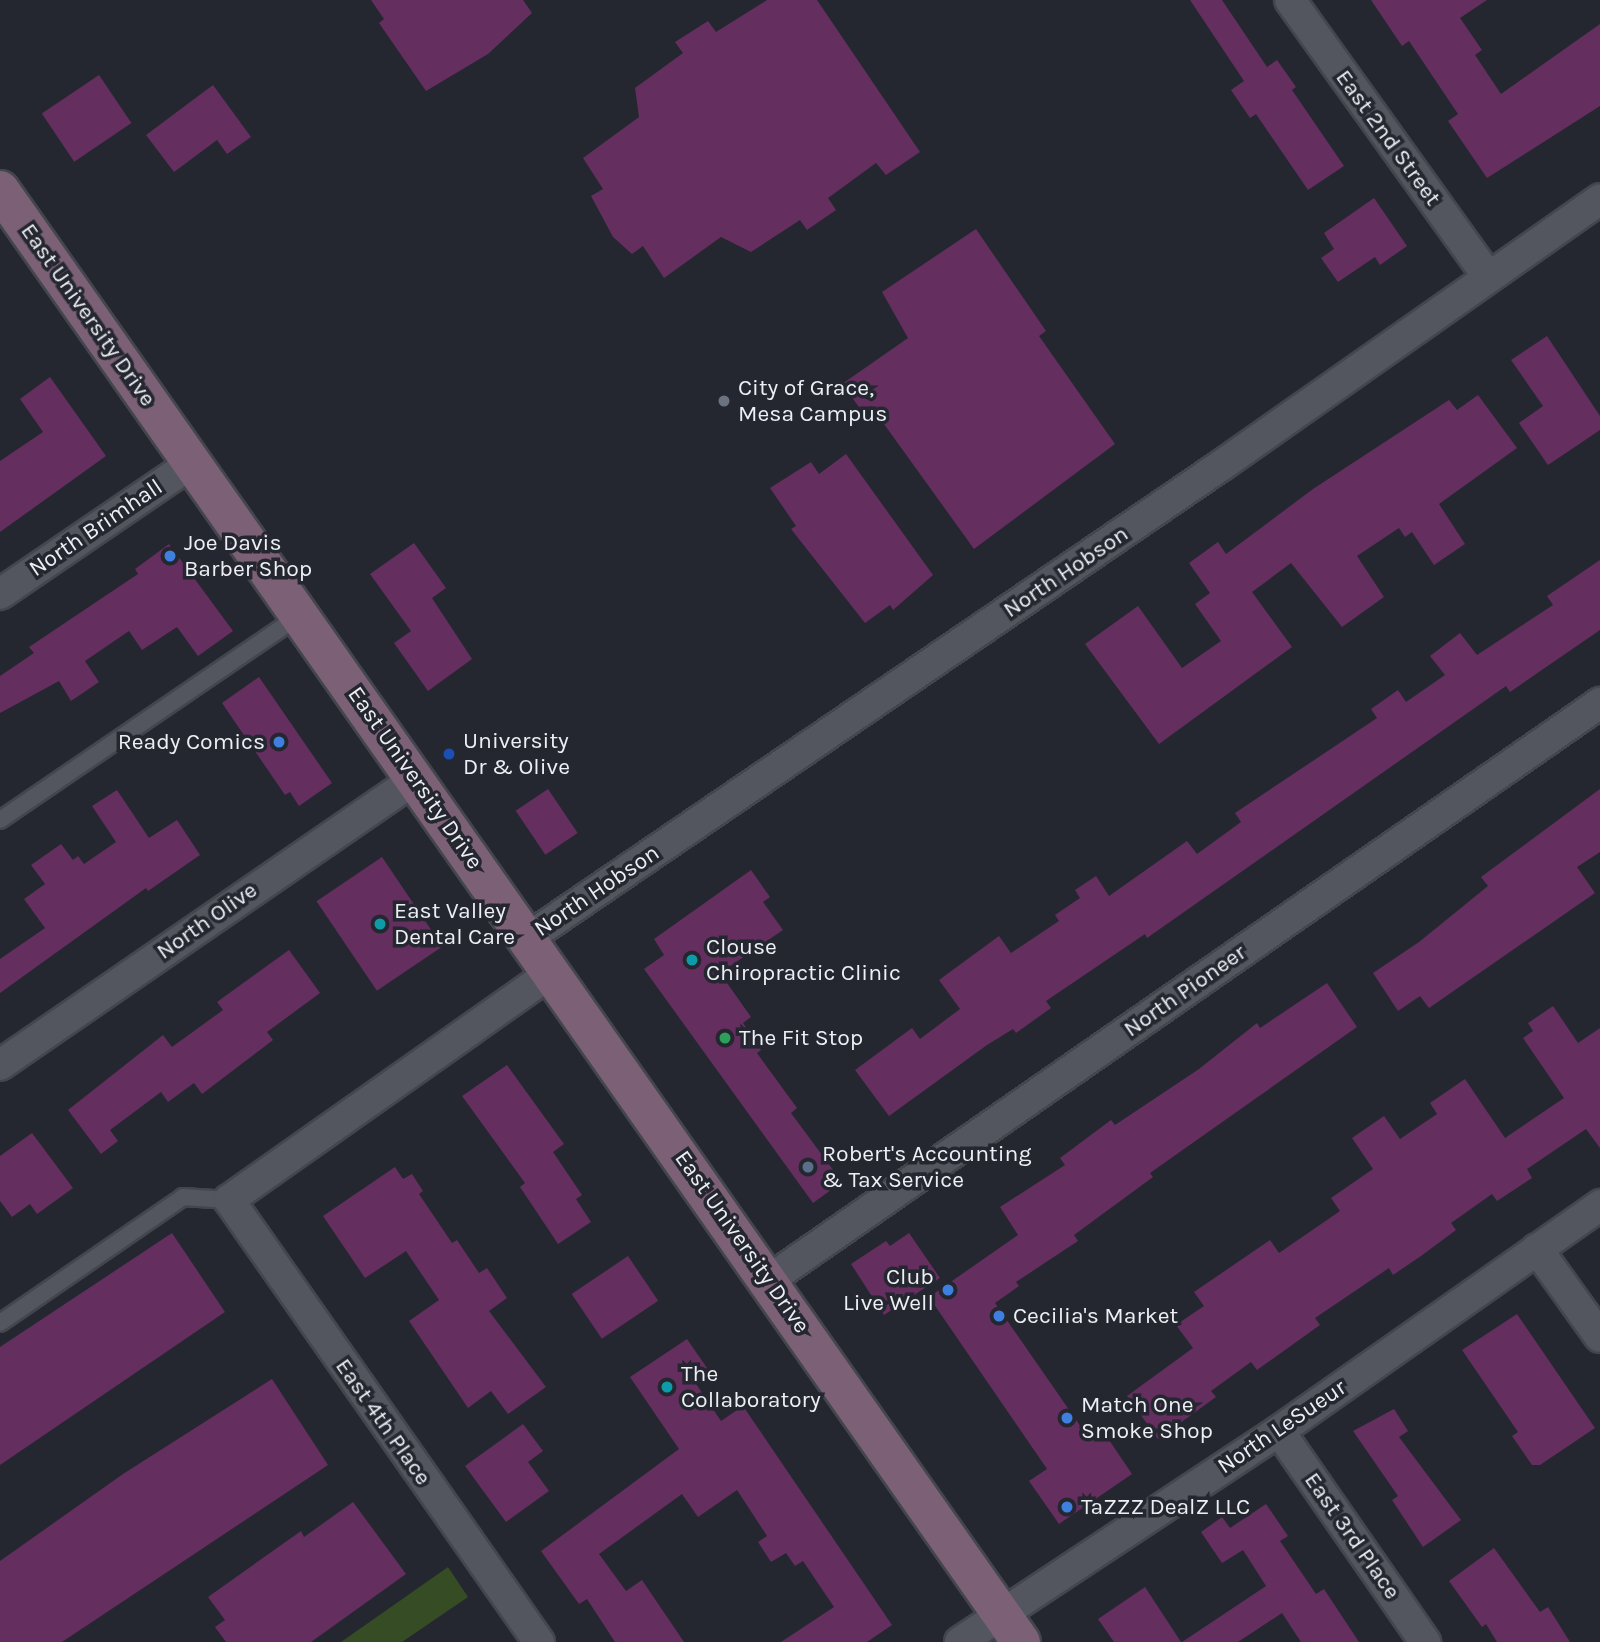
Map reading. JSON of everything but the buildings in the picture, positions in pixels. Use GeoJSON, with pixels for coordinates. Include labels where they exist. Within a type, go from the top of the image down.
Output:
{"type":"FeatureCollection","features":[{"type":"Feature","properties":{"kind":"main road","name":"East University Drive"},"geometry":{"type":"LineString","coordinates":[[0,190],[769,1280],[1011,1628]]}},
{"type":"Feature","properties":{"kind":"street","name":"East 2nd Street"},"geometry":{"type":"LineString","coordinates":[[1290,0],[1487,275]]}},
{"type":"Feature","properties":{"kind":"street","name":"North Hobson"},"geometry":{"type":"LineString","coordinates":[[528,938],[1222,465],[1487,275],[1600,199]]}},
{"type":"Feature","properties":{"kind":"street","name":"North Brimhall"},"geometry":{"type":"LineString","coordinates":[[0,594],[192,463]]}},
{"type":"Feature","properties":{"kind":"street","name":"North Pioneer"},"geometry":{"type":"LineString","coordinates":[[769,1280],[1600,703]]}},
{"type":"Feature","properties":{"kind":"street","name":"North Olive"},"geometry":{"type":"LineString","coordinates":[[0,1065],[415,779]]}},
{"type":"Feature","properties":{"kind":"street","name":"North Hobson"},"geometry":{"type":"LineString","coordinates":[[229,1200],[552,972]]}},
{"type":"Feature","properties":{"kind":"street","name":"East 4th Place"},"geometry":{"type":"LineString","coordinates":[[229,1200],[539,1642]]}},
{"type":"Feature","properties":{"kind":"street","name":"North LeSueur"},"geometry":{"type":"LineString","coordinates":[[960,1642],[1011,1628],[1279,1431],[1600,1205]]}},
{"type":"Feature","properties":{"kind":"street"},"geometry":{"type":"LineString","coordinates":[[1537,1249],[1600,1337]]}},
{"type":"Feature","properties":{"kind":"street","name":"East 3rd Place"},"geometry":{"type":"LineString","coordinates":[[1279,1431],[1425,1642]]}},
{"type":"Feature","properties":{"kind":"lane"},"geometry":{"type":"LineString","coordinates":[[0,820],[300,615]]}},
{"type":"Feature","properties":{"kind":"lane"},"geometry":{"type":"LineString","coordinates":[[0,1323],[183,1197],[229,1200]]}},
{"type":"Feature","properties":{"kind":"green space"},"geometry":{"type":"Polygon","coordinates":[[[448,1567],[468,1597],[402,1642],[341,1642],[448,1567]]]}},
{"type":"Feature","properties":{"kind":"place","name":"City of Grace, Mesa Campus"},"geometry":{"type":"Point","coordinates":[724,401]}},
{"type":"Feature","properties":{"kind":"place","name":"Joe Davis Barber Shop"},"geometry":{"type":"Point","coordinates":[170,556]}},
{"type":"Feature","properties":{"kind":"place","name":"Ready Comics"},"geometry":{"type":"Point","coordinates":[279,742]}},
{"type":"Feature","properties":{"kind":"place","name":"University Dr & Olive"},"geometry":{"type":"Point","coordinates":[449,754]}},
{"type":"Feature","properties":{"kind":"place","name":"East Valley Dental Care"},"geometry":{"type":"Point","coordinates":[380,924]}},
{"type":"Feature","properties":{"kind":"place","name":"Clouse Chiropractic Clinic"},"geometry":{"type":"Point","coordinates":[692,960]}},
{"type":"Feature","properties":{"kind":"place","name":"The Fit Stop"},"geometry":{"type":"Point","coordinates":[725,1038]}},
{"type":"Feature","properties":{"kind":"place","name":"Robert's Accounting & Tax Service"},"geometry":{"type":"Point","coordinates":[808,1167]}},
{"type":"Feature","properties":{"kind":"place","name":"Club Live Well"},"geometry":{"type":"Point","coordinates":[948,1290]}},
{"type":"Feature","properties":{"kind":"place","name":"Cecilia's Market"},"geometry":{"type":"Point","coordinates":[999,1316]}},
{"type":"Feature","properties":{"kind":"place","name":"The Collaboratory"},"geometry":{"type":"Point","coordinates":[667,1387]}},
{"type":"Feature","properties":{"kind":"place","name":"Match One Smoke Shop"},"geometry":{"type":"Point","coordinates":[1067,1418]}},
{"type":"Feature","properties":{"kind":"place","name":"TaZZZ DealZ LLC"},"geometry":{"type":"Point","coordinates":[1067,1507]}}]}
